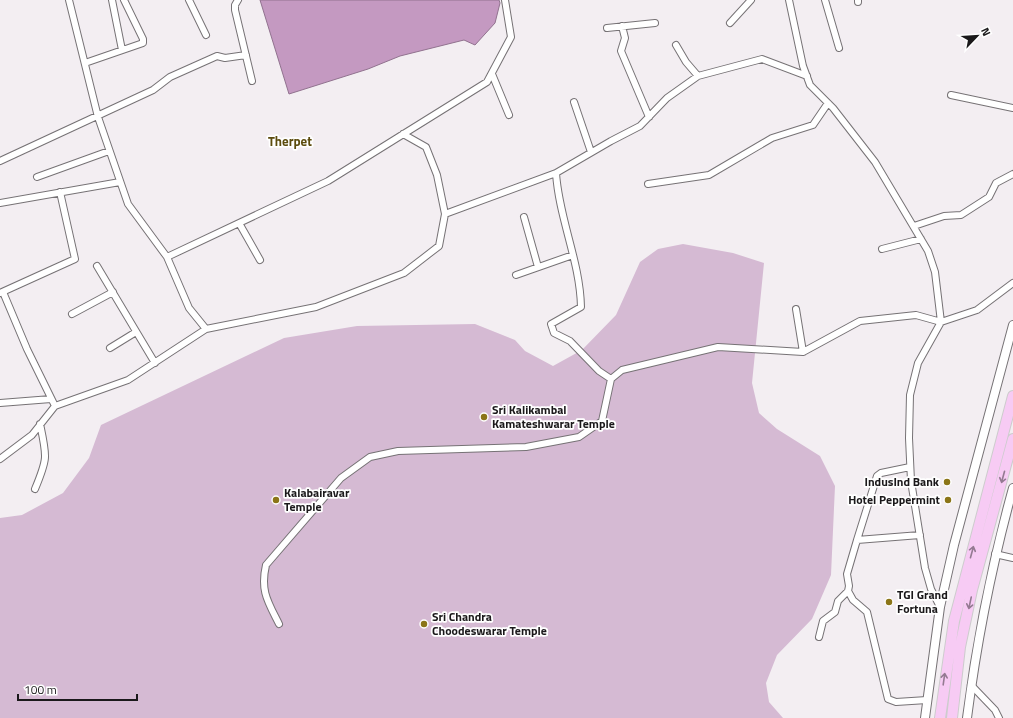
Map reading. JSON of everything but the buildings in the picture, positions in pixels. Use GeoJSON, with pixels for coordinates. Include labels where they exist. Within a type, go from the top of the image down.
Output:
{"type":"FeatureCollection","features":[{"type":"Feature","properties":{"kind":"highway"},"geometry":{"type":"LineString","coordinates":[[940,718],[954,621],[1013,396]]}},
{"type":"Feature","properties":{"kind":"highway"},"geometry":{"type":"LineString","coordinates":[[952,718],[960,647],[972,590],[1013,439]]}},
{"type":"Feature","properties":{"kind":"street"},"geometry":{"type":"LineString","coordinates":[[69,0],[98,117],[128,204],[167,257],[190,308],[206,329]]}},
{"type":"Feature","properties":{"kind":"street"},"geometry":{"type":"LineString","coordinates":[[112,0],[122,50]]}},
{"type":"Feature","properties":{"kind":"street"},"geometry":{"type":"LineString","coordinates":[[85,63],[143,43],[143,39],[124,0]]}},
{"type":"Feature","properties":{"kind":"street"},"geometry":{"type":"LineString","coordinates":[[189,0],[206,35]]}},
{"type":"Feature","properties":{"kind":"street"},"geometry":{"type":"LineString","coordinates":[[238,0],[235,4],[235,10],[252,81]]}},
{"type":"Feature","properties":{"kind":"street"},"geometry":{"type":"LineString","coordinates":[[167,257],[328,181],[487,82],[511,37],[505,0]]}},
{"type":"Feature","properties":{"kind":"street"},"geometry":{"type":"LineString","coordinates":[[730,23],[751,0]]}},
{"type":"Feature","properties":{"kind":"street"},"geometry":{"type":"LineString","coordinates":[[790,0],[803,66],[810,85],[828,103],[875,162],[928,251],[935,272],[941,322],[918,363],[910,395],[910,467],[924,568],[940,607]]}},
{"type":"Feature","properties":{"kind":"street"},"geometry":{"type":"LineString","coordinates":[[825,0],[839,48]]}},
{"type":"Feature","properties":{"kind":"street"},"geometry":{"type":"LineString","coordinates":[[607,28],[655,23]]}},
{"type":"Feature","properties":{"kind":"street"},"geometry":{"type":"LineString","coordinates":[[622,26],[625,38],[621,51],[649,117]]}},
{"type":"Feature","properties":{"kind":"street"},"geometry":{"type":"LineString","coordinates":[[676,45],[686,62],[698,76]]}},
{"type":"Feature","properties":{"kind":"street"},"geometry":{"type":"LineString","coordinates":[[0,161],[98,117],[153,90],[170,78],[217,56],[225,58],[246,55]]}},
{"type":"Feature","properties":{"kind":"street"},"geometry":{"type":"LineString","coordinates":[[445,214],[556,173],[640,126],[667,98],[698,76],[762,59],[807,76]]}},
{"type":"Feature","properties":{"kind":"street"},"geometry":{"type":"LineString","coordinates":[[492,74],[509,115]]}},
{"type":"Feature","properties":{"kind":"street"},"geometry":{"type":"LineString","coordinates":[[951,95],[1013,108]]}},
{"type":"Feature","properties":{"kind":"street"},"geometry":{"type":"LineString","coordinates":[[574,102],[592,152]]}},
{"type":"Feature","properties":{"kind":"street"},"geometry":{"type":"LineString","coordinates":[[648,184],[709,175],[772,138],[813,125],[828,103]]}},
{"type":"Feature","properties":{"kind":"street"},"geometry":{"type":"LineString","coordinates":[[0,459],[32,435],[55,406],[128,380],[206,329],[316,307],[404,273],[438,246],[445,214],[437,175],[426,147],[403,134]]}},
{"type":"Feature","properties":{"kind":"street"},"geometry":{"type":"LineString","coordinates":[[37,177],[109,151]]}},
{"type":"Feature","properties":{"kind":"street"},"geometry":{"type":"LineString","coordinates":[[556,173],[557,188],[578,272],[581,306],[551,324],[554,333],[570,340],[599,370],[611,379]]}},
{"type":"Feature","properties":{"kind":"street"},"geometry":{"type":"LineString","coordinates":[[914,226],[944,216],[961,215],[989,197],[996,184],[1013,174]]}},
{"type":"Feature","properties":{"kind":"street"},"geometry":{"type":"LineString","coordinates":[[0,203],[120,182]]}},
{"type":"Feature","properties":{"kind":"street"},"geometry":{"type":"LineString","coordinates":[[55,406],[2,293],[75,259],[60,192]]}},
{"type":"Feature","properties":{"kind":"street"},"geometry":{"type":"LineString","coordinates":[[524,217],[538,267]]}},
{"type":"Feature","properties":{"kind":"street"},"geometry":{"type":"LineString","coordinates":[[240,223],[260,260]]}},
{"type":"Feature","properties":{"kind":"street"},"geometry":{"type":"LineString","coordinates":[[882,248],[921,239]]}},
{"type":"Feature","properties":{"kind":"street"},"geometry":{"type":"LineString","coordinates":[[516,275],[573,255]]}},
{"type":"Feature","properties":{"kind":"street"},"geometry":{"type":"LineString","coordinates":[[97,266],[155,363]]}},
{"type":"Feature","properties":{"kind":"street"},"geometry":{"type":"LineString","coordinates":[[279,624],[264,595],[262,580],[266,565],[342,478],[370,457],[398,451],[526,447],[579,436],[602,421],[611,379],[622,370],[718,347],[803,352],[860,321],[916,315],[941,322],[977,310],[1013,283]]}},
{"type":"Feature","properties":{"kind":"street"},"geometry":{"type":"LineString","coordinates":[[72,314],[113,292]]}},
{"type":"Feature","properties":{"kind":"street"},"geometry":{"type":"LineString","coordinates":[[796,309],[803,352]]}},
{"type":"Feature","properties":{"kind":"street"},"geometry":{"type":"LineString","coordinates":[[925,718],[940,607],[956,538],[1013,324]]}},
{"type":"Feature","properties":{"kind":"street"},"geometry":{"type":"LineString","coordinates":[[110,348],[136,332]]}},
{"type":"Feature","properties":{"kind":"street"},"geometry":{"type":"LineString","coordinates":[[0,403],[51,398]]}},
{"type":"Feature","properties":{"kind":"street"},"geometry":{"type":"LineString","coordinates":[[35,489],[46,462],[47,455],[40,424]]}},
{"type":"Feature","properties":{"kind":"street"},"geometry":{"type":"LineString","coordinates":[[818,636],[824,621],[835,612],[838,601],[848,591],[849,586],[847,574],[877,476],[881,473],[910,467]]}},
{"type":"Feature","properties":{"kind":"street"},"geometry":{"type":"LineString","coordinates":[[967,718],[982,616],[995,554],[1013,488]]}},
{"type":"Feature","properties":{"kind":"street"},"geometry":{"type":"LineString","coordinates":[[857,540],[920,535]]}},
{"type":"Feature","properties":{"kind":"street"},"geometry":{"type":"LineString","coordinates":[[995,554],[1013,558]]}},
{"type":"Feature","properties":{"kind":"street"},"geometry":{"type":"LineString","coordinates":[[848,591],[853,600],[867,612],[888,699],[896,702],[927,700]]}},
{"type":"Feature","properties":{"kind":"street"},"geometry":{"type":"LineString","coordinates":[[971,685],[995,710],[999,718]]}},
{"type":"Feature","properties":{"kind":"shaded area"},"geometry":{"type":"Polygon","coordinates":[[[260,0],[499,0],[500,3],[495,23],[475,45],[464,40],[400,56],[368,69],[289,94],[260,0]]]}},
{"type":"Feature","properties":{"kind":"shaded area"},"geometry":{"type":"Polygon","coordinates":[[[683,244],[733,253],[764,263],[752,383],[759,413],[777,429],[820,456],[835,486],[831,575],[812,619],[777,655],[766,683],[769,702],[783,718],[0,718],[0,518],[22,515],[63,493],[89,458],[101,425],[284,338],[357,326],[475,324],[515,340],[525,351],[553,366],[582,350],[616,315],[640,262],[658,249],[683,244]]]}},
{"type":"Feature","properties":{"kind":"place","name":"Sri Kalikambal Kamateshwarar Temple"},"geometry":{"type":"Point","coordinates":[484,417]}},
{"type":"Feature","properties":{"kind":"place","name":"IndusInd Bank"},"geometry":{"type":"Point","coordinates":[947,482]}},
{"type":"Feature","properties":{"kind":"place","name":"Kalabairavar Temple"},"geometry":{"type":"Point","coordinates":[276,500]}},
{"type":"Feature","properties":{"kind":"place","name":"Hotel Peppermint"},"geometry":{"type":"Point","coordinates":[948,500]}},
{"type":"Feature","properties":{"kind":"place","name":"TGI Grand Fortuna"},"geometry":{"type":"Point","coordinates":[889,602]}},
{"type":"Feature","properties":{"kind":"place","name":"Sri Chandra Choodeswarar Temple"},"geometry":{"type":"Point","coordinates":[424,624]}},
{"type":"Feature","properties":{"kind":"district","name":"Therpet"},"geometry":{"type":"Point","coordinates":[290,141]}}]}
